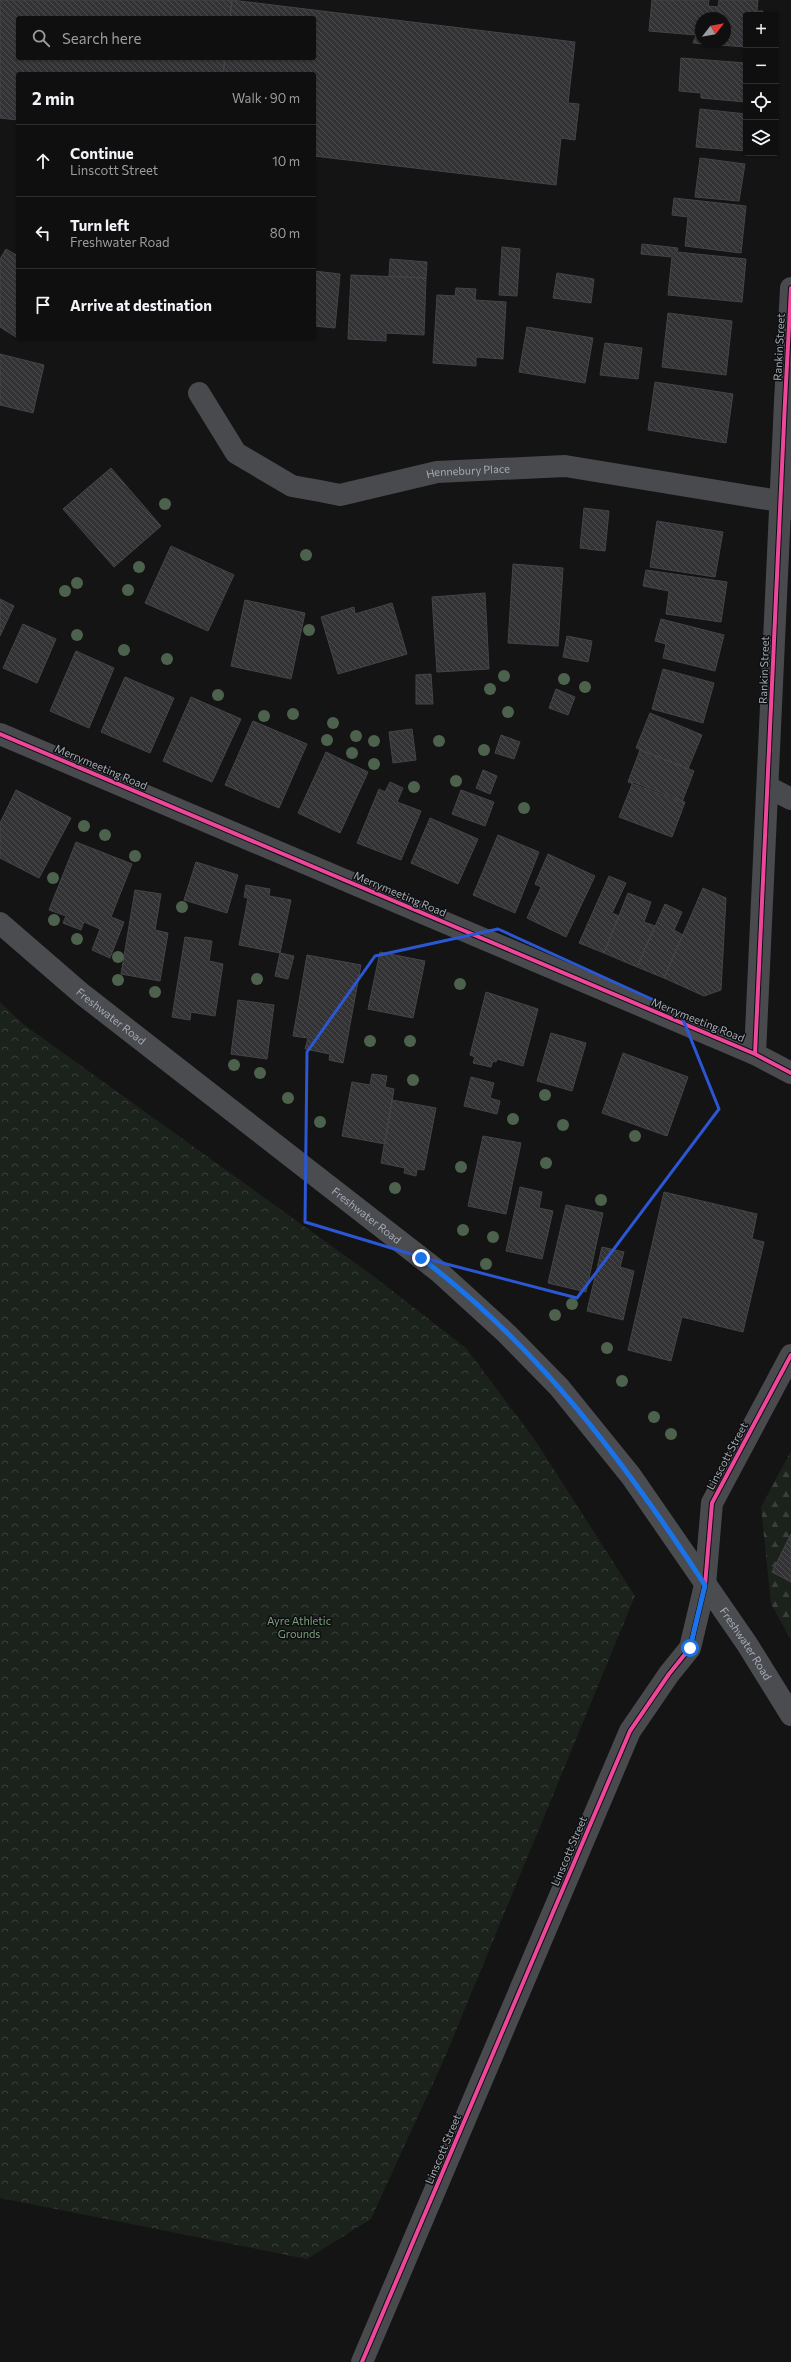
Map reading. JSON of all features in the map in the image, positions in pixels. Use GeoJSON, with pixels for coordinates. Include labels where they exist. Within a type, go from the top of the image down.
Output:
{"type":"FeatureCollection","features":[{"type":"Feature","properties":{"kind":"main road","name":"Freshwater Road"},"geometry":{"type":"LineString","coordinates":[[0,923],[82,994],[303,1165],[473,1302],[559,1387],[631,1476],[747,1644],[791,1715]]}},
{"type":"Feature","properties":{"kind":"street","name":"Rankin Street"},"geometry":{"type":"LineString","coordinates":[[754,1054],[785,505],[791,288]]}},
{"type":"Feature","properties":{"kind":"street","name":"Hennebury Place"},"geometry":{"type":"LineString","coordinates":[[199,393],[236,453],[292,486],[340,494],[437,472],[565,466],[785,505]]}},
{"type":"Feature","properties":{"kind":"street","name":"Merrymeeting Road"},"geometry":{"type":"LineString","coordinates":[[0,734],[754,1054],[791,1073]]}},
{"type":"Feature","properties":{"kind":"street"},"geometry":{"type":"LineString","coordinates":[[768,787],[791,800]]}},
{"type":"Feature","properties":{"kind":"street","name":"Linscott Street"},"geometry":{"type":"LineString","coordinates":[[362,2362],[630,1731],[669,1674],[690,1648],[705,1585],[712,1503],[791,1356]]}},
{"type":"Feature","properties":{"kind":"highlighted area"},"geometry":{"type":"Polygon","coordinates":[[[498,929],[680,1012],[719,1109],[577,1298],[431,1260],[305,1222],[307,1052],[375,956],[498,929]]]}},
{"type":"Feature","properties":{"kind":"green space","name":"Ayre Athletic Grounds"},"geometry":{"type":"Polygon","coordinates":[[[0,1002],[23,1024],[372,1275],[466,1348],[535,1440],[635,1596],[446,2055],[371,2219],[307,2259],[0,2198],[0,1002]]]}},
{"type":"Feature","properties":{"kind":"green space"},"geometry":{"type":"Polygon","coordinates":[[[791,1451],[791,1640],[771,1604],[761,1507],[791,1451]]]}},
{"type":"Feature","properties":{"kind":"building"},"geometry":{"type":"Polygon","coordinates":[[[0,0],[232,0],[230,16],[16,16],[16,60],[225,60],[223,72],[16,72],[16,120],[0,118],[0,0]]]}},
{"type":"Feature","properties":{"kind":"building"},"geometry":{"type":"Polygon","coordinates":[[[232,0],[575,42],[568,103],[579,104],[575,140],[561,138],[556,185],[316,156],[316,72],[223,72],[225,60],[316,60],[316,16],[230,16],[232,0]]]}},
{"type":"Feature","properties":{"kind":"building"},"geometry":{"type":"Polygon","coordinates":[[[652,0],[709,0],[708,6],[718,7],[719,0],[758,0],[757,11],[763,11],[743,12],[743,47],[731,46],[731,12],[695,12],[695,35],[649,31],[652,0]]]}},
{"type":"Feature","properties":{"kind":"building"},"geometry":{"type":"Polygon","coordinates":[[[681,58],[743,63],[743,102],[701,98],[701,93],[679,91],[681,58]]]}},
{"type":"Feature","properties":{"kind":"building"},"geometry":{"type":"Polygon","coordinates":[[[700,109],[743,114],[743,151],[696,147],[700,109]]]}},
{"type":"Feature","properties":{"kind":"building"},"geometry":{"type":"Polygon","coordinates":[[[700,158],[745,164],[739,201],[695,197],[700,158]]]}},
{"type":"Feature","properties":{"kind":"building"},"geometry":{"type":"Polygon","coordinates":[[[674,198],[746,206],[741,253],[685,246],[688,217],[672,215],[674,198]]]}},
{"type":"Feature","properties":{"kind":"building"},"geometry":{"type":"Polygon","coordinates":[[[642,244],[678,248],[677,252],[746,259],[742,302],[668,295],[672,257],[641,254],[642,244]]]}},
{"type":"Feature","properties":{"kind":"building"},"geometry":{"type":"Polygon","coordinates":[[[502,247],[520,249],[517,296],[499,295],[502,247]]]}},
{"type":"Feature","properties":{"kind":"building"},"geometry":{"type":"Polygon","coordinates":[[[6,249],[16,255],[16,337],[0,327],[0,259],[6,249]]]}},
{"type":"Feature","properties":{"kind":"building"},"geometry":{"type":"Polygon","coordinates":[[[390,259],[427,262],[426,278],[389,276],[390,259]]]}},
{"type":"Feature","properties":{"kind":"building"},"geometry":{"type":"Polygon","coordinates":[[[316,271],[340,274],[335,328],[316,326],[316,271]]]}},
{"type":"Feature","properties":{"kind":"building"},"geometry":{"type":"Polygon","coordinates":[[[557,273],[594,279],[591,303],[553,298],[557,273]]]}},
{"type":"Feature","properties":{"kind":"building"},"geometry":{"type":"Polygon","coordinates":[[[351,275],[426,278],[424,335],[386,333],[386,341],[348,339],[351,275]]]}},
{"type":"Feature","properties":{"kind":"building"},"geometry":{"type":"Polygon","coordinates":[[[456,288],[476,289],[475,300],[506,302],[503,359],[476,357],[476,366],[433,363],[437,295],[455,296],[456,288]]]}},
{"type":"Feature","properties":{"kind":"building"},"geometry":{"type":"Polygon","coordinates":[[[668,313],[732,321],[726,375],[662,367],[668,313]]]}},
{"type":"Feature","properties":{"kind":"building"},"geometry":{"type":"Polygon","coordinates":[[[527,327],[593,338],[585,383],[519,372],[527,327]]]}},
{"type":"Feature","properties":{"kind":"building"},"geometry":{"type":"Polygon","coordinates":[[[605,343],[642,348],[638,379],[600,375],[605,343]]]}},
{"type":"Feature","properties":{"kind":"building"},"geometry":{"type":"Polygon","coordinates":[[[0,354],[44,365],[33,413],[0,405],[0,354]]]}},
{"type":"Feature","properties":{"kind":"building"},"geometry":{"type":"Polygon","coordinates":[[[655,382],[733,394],[726,443],[648,430],[655,382]]]}},
{"type":"Feature","properties":{"kind":"building"},"geometry":{"type":"Polygon","coordinates":[[[111,468],[161,526],[114,567],[63,509],[111,468]]]}},
{"type":"Feature","properties":{"kind":"building"},"geometry":{"type":"Polygon","coordinates":[[[584,508],[609,511],[605,551],[580,548],[584,508]]]}},
{"type":"Feature","properties":{"kind":"building"},"geometry":{"type":"Polygon","coordinates":[[[657,521],[723,532],[715,577],[650,567],[657,521]]]}},
{"type":"Feature","properties":{"kind":"building"},"geometry":{"type":"Polygon","coordinates":[[[171,546],[234,575],[208,631],[145,603],[171,546]]]}},
{"type":"Feature","properties":{"kind":"building"},"geometry":{"type":"Polygon","coordinates":[[[513,564],[563,568],[558,646],[508,643],[513,564]]]}},
{"type":"Feature","properties":{"kind":"building"},"geometry":{"type":"Polygon","coordinates":[[[646,570],[727,582],[721,622],[666,614],[669,591],[643,586],[646,570]]]}},
{"type":"Feature","properties":{"kind":"building"},"geometry":{"type":"Polygon","coordinates":[[[485,593],[489,669],[437,672],[432,597],[485,593]]]}},
{"type":"Feature","properties":{"kind":"building"},"geometry":{"type":"Polygon","coordinates":[[[0,599],[14,606],[0,636],[0,599]]]}},
{"type":"Feature","properties":{"kind":"building"},"geometry":{"type":"Polygon","coordinates":[[[245,600],[305,613],[291,679],[231,666],[245,600]]]}},
{"type":"Feature","properties":{"kind":"building"},"geometry":{"type":"Polygon","coordinates":[[[392,603],[407,654],[338,674],[321,617],[354,607],[355,614],[392,603]]]}},
{"type":"Feature","properties":{"kind":"building"},"geometry":{"type":"Polygon","coordinates":[[[661,619],[724,635],[715,671],[663,658],[666,644],[655,641],[661,619]]]}},
{"type":"Feature","properties":{"kind":"building"},"geometry":{"type":"Polygon","coordinates":[[[23,624],[56,639],[37,683],[3,668],[23,624]]]}},
{"type":"Feature","properties":{"kind":"building"},"geometry":{"type":"Polygon","coordinates":[[[567,636],[592,641],[588,662],[563,657],[567,636]]]}},
{"type":"Feature","properties":{"kind":"building"},"geometry":{"type":"Polygon","coordinates":[[[76,651],[114,668],[89,728],[50,711],[76,651]]]}},
{"type":"Feature","properties":{"kind":"building"},"geometry":{"type":"Polygon","coordinates":[[[663,669],[714,683],[703,723],[652,709],[663,669]]]}},
{"type":"Feature","properties":{"kind":"building"},"geometry":{"type":"Polygon","coordinates":[[[431,674],[433,704],[416,704],[416,675],[431,674]]]}},
{"type":"Feature","properties":{"kind":"building"},"geometry":{"type":"Polygon","coordinates":[[[125,677],[174,698],[150,753],[101,732],[125,677]]]}},
{"type":"Feature","properties":{"kind":"building"},"geometry":{"type":"Polygon","coordinates":[[[556,689],[575,697],[568,715],[549,708],[556,689]]]}},
{"type":"Feature","properties":{"kind":"building"},"geometry":{"type":"Polygon","coordinates":[[[191,697],[241,719],[212,782],[163,761],[191,697]]]}},
{"type":"Feature","properties":{"kind":"building"},"geometry":{"type":"Polygon","coordinates":[[[650,713],[702,735],[688,769],[636,748],[650,713]]]}},
{"type":"Feature","properties":{"kind":"building"},"geometry":{"type":"Polygon","coordinates":[[[253,721],[307,744],[279,808],[225,785],[253,721]]]}},
{"type":"Feature","properties":{"kind":"building"},"geometry":{"type":"Polygon","coordinates":[[[412,729],[416,760],[393,763],[389,732],[412,729]]]}},
{"type":"Feature","properties":{"kind":"building"},"geometry":{"type":"Polygon","coordinates":[[[501,735],[520,742],[514,759],[495,753],[501,735]]]}},
{"type":"Feature","properties":{"kind":"building"},"geometry":{"type":"Polygon","coordinates":[[[640,750],[694,771],[682,802],[628,782],[640,750]]]}},
{"type":"Feature","properties":{"kind":"building"},"geometry":{"type":"Polygon","coordinates":[[[326,752],[368,772],[340,833],[298,813],[326,752]]]}},
{"type":"Feature","properties":{"kind":"building"},"geometry":{"type":"Polygon","coordinates":[[[483,770],[497,776],[490,794],[476,788],[483,770]]]}},
{"type":"Feature","properties":{"kind":"building"},"geometry":{"type":"Polygon","coordinates":[[[390,782],[403,788],[397,802],[421,811],[401,860],[357,843],[379,789],[385,792],[390,782]]]}},
{"type":"Feature","properties":{"kind":"building"},"geometry":{"type":"Polygon","coordinates":[[[633,782],[685,802],[672,837],[619,817],[633,782]]]}},
{"type":"Feature","properties":{"kind":"building"},"geometry":{"type":"Polygon","coordinates":[[[16,790],[71,818],[39,878],[0,858],[0,823],[16,790]]]}},
{"type":"Feature","properties":{"kind":"building"},"geometry":{"type":"Polygon","coordinates":[[[461,790],[494,802],[485,826],[452,814],[461,790]]]}},
{"type":"Feature","properties":{"kind":"building"},"geometry":{"type":"Polygon","coordinates":[[[430,818],[478,839],[458,884],[411,863],[430,818]]]}},
{"type":"Feature","properties":{"kind":"building"},"geometry":{"type":"Polygon","coordinates":[[[498,835],[539,852],[515,913],[473,895],[498,835]]]}},
{"type":"Feature","properties":{"kind":"building"},"geometry":{"type":"Polygon","coordinates":[[[76,842],[132,864],[111,917],[124,922],[110,958],[92,950],[100,929],[84,922],[81,930],[63,923],[66,916],[49,910],[76,842]]]}},
{"type":"Feature","properties":{"kind":"building"},"geometry":{"type":"Polygon","coordinates":[[[548,854],[595,876],[566,937],[527,918],[541,887],[535,884],[548,854]]]}},
{"type":"Feature","properties":{"kind":"building"},"geometry":{"type":"Polygon","coordinates":[[[196,862],[238,875],[227,913],[184,900],[196,862]]]}},
{"type":"Feature","properties":{"kind":"building"},"geometry":{"type":"Polygon","coordinates":[[[609,876],[626,883],[612,913],[619,916],[604,953],[579,943],[609,876]]]}},
{"type":"Feature","properties":{"kind":"building"},"geometry":{"type":"Polygon","coordinates":[[[246,885],[270,889],[269,896],[291,900],[280,953],[239,945],[248,898],[244,897],[246,885]]]}},
{"type":"Feature","properties":{"kind":"building"},"geometry":{"type":"Polygon","coordinates":[[[703,888],[726,898],[721,990],[704,996],[664,978],[703,888]]]}},
{"type":"Feature","properties":{"kind":"building"},"geometry":{"type":"Polygon","coordinates":[[[135,890],[161,894],[155,930],[168,933],[160,981],[121,974],[135,890]]]}},
{"type":"Feature","properties":{"kind":"building"},"geometry":{"type":"Polygon","coordinates":[[[628,893],[651,902],[644,922],[655,926],[637,967],[604,953],[628,893]]]}},
{"type":"Feature","properties":{"kind":"building"},"geometry":{"type":"Polygon","coordinates":[[[665,904],[682,912],[674,930],[683,935],[664,978],[637,967],[665,904]]]}},
{"type":"Feature","properties":{"kind":"building"},"geometry":{"type":"Polygon","coordinates":[[[185,937],[212,941],[209,961],[223,964],[215,1016],[191,1012],[190,1020],[172,1017],[185,937]]]}},
{"type":"Feature","properties":{"kind":"building"},"geometry":{"type":"Polygon","coordinates":[[[380,952],[425,961],[413,1018],[368,1009],[380,952]]]}},
{"type":"Feature","properties":{"kind":"building"},"geometry":{"type":"Polygon","coordinates":[[[280,953],[294,956],[288,979],[275,976],[280,953]]]}},
{"type":"Feature","properties":{"kind":"building"},"geometry":{"type":"Polygon","coordinates":[[[307,955],[361,965],[343,1063],[329,1060],[330,1054],[305,1049],[308,1038],[293,1036],[307,955]]]}},
{"type":"Feature","properties":{"kind":"building"},"geometry":{"type":"Polygon","coordinates":[[[486,992],[538,1009],[523,1066],[497,1059],[496,1062],[493,1061],[491,1067],[473,1063],[475,1057],[470,1055],[486,992]]]}},
{"type":"Feature","properties":{"kind":"building"},"geometry":{"type":"Polygon","coordinates":[[[238,1000],[274,1005],[267,1059],[231,1054],[238,1000]]]}},
{"type":"Feature","properties":{"kind":"building"},"geometry":{"type":"Polygon","coordinates":[[[551,1033],[586,1043],[572,1091],[537,1081],[551,1033]]]}},
{"type":"Feature","properties":{"kind":"building"},"geometry":{"type":"Polygon","coordinates":[[[623,1053],[688,1077],[667,1136],[602,1113],[623,1053]]]}},
{"type":"Feature","properties":{"kind":"building"},"geometry":{"type":"Polygon","coordinates":[[[372,1074],[387,1076],[385,1087],[394,1089],[385,1144],[342,1136],[352,1082],[370,1085],[372,1074]]]}},
{"type":"Feature","properties":{"kind":"building"},"geometry":{"type":"Polygon","coordinates":[[[471,1077],[494,1083],[490,1098],[500,1101],[497,1114],[464,1106],[471,1077]]]}},
{"type":"Feature","properties":{"kind":"building"},"geometry":{"type":"Polygon","coordinates":[[[392,1100],[436,1108],[424,1170],[417,1169],[416,1176],[404,1173],[405,1168],[381,1163],[392,1100]]]}},
{"type":"Feature","properties":{"kind":"building"},"geometry":{"type":"Polygon","coordinates":[[[483,1136],[521,1143],[506,1214],[468,1206],[483,1136]]]}},
{"type":"Feature","properties":{"kind":"building"},"geometry":{"type":"Polygon","coordinates":[[[520,1187],[542,1192],[539,1208],[553,1211],[542,1259],[506,1251],[520,1187]]]}},
{"type":"Feature","properties":{"kind":"building"},"geometry":{"type":"Polygon","coordinates":[[[664,1192],[757,1214],[752,1239],[764,1242],[743,1332],[682,1317],[671,1361],[628,1350],[664,1192]]]}},
{"type":"Feature","properties":{"kind":"building"},"geometry":{"type":"Polygon","coordinates":[[[566,1205],[603,1213],[586,1292],[548,1283],[566,1205]]]}},
{"type":"Feature","properties":{"kind":"building"},"geometry":{"type":"Polygon","coordinates":[[[602,1247],[624,1252],[620,1267],[634,1271],[623,1320],[587,1311],[602,1247]]]}},
{"type":"Feature","properties":{"kind":"building"},"geometry":{"type":"Polygon","coordinates":[[[791,1534],[791,1582],[772,1572],[791,1534]]]}},
{"type":"Feature","properties":{"kind":"cycle path"},"geometry":{"type":"LineString","coordinates":[[755,1054],[791,288]]}},
{"type":"Feature","properties":{"kind":"cycle path"},"geometry":{"type":"LineString","coordinates":[[0,734],[755,1054],[791,1073]]}},
{"type":"Feature","properties":{"kind":"cycle path"},"geometry":{"type":"LineString","coordinates":[[362,2362],[630,1731],[669,1674],[690,1648],[705,1585],[712,1503],[791,1355]]}},
{"type":"Feature","properties":{"kind":"route"},"geometry":{"type":"LineString","coordinates":[[421,1258],[473,1302],[559,1387],[631,1476],[663,1522],[705,1585],[690,1648]]}}]}
